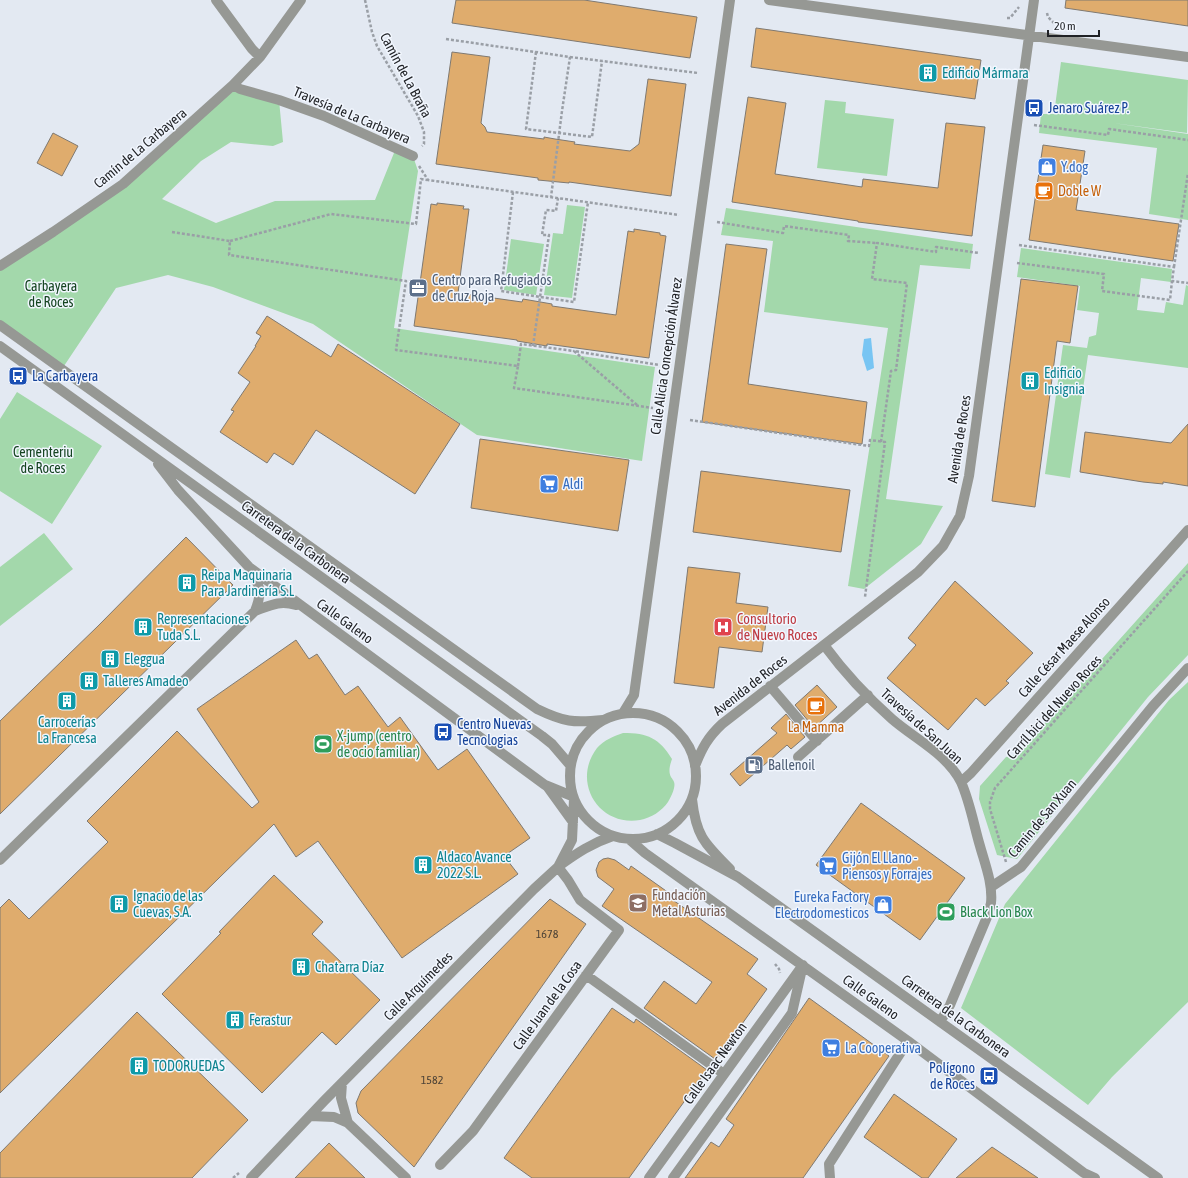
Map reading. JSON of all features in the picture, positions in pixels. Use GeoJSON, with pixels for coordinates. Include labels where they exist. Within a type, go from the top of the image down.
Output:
{"type":"FeatureCollection","features":[{"type":"Feature","properties":{"kind":"street"},"geometry":{"type":"LineString","coordinates":[[216,0],[234,26],[260,56]]}},
{"type":"Feature","properties":{"kind":"street","name":"Camín de La Carbayera"},"geometry":{"type":"LineString","coordinates":[[0,266],[123,184],[233,85],[260,56],[301,0]]}},
{"type":"Feature","properties":{"kind":"street","name":"Calle Alicia Concepción Álvarez"},"geometry":{"type":"LineString","coordinates":[[623,713],[634,695],[730,0]]}},
{"type":"Feature","properties":{"kind":"street"},"geometry":{"type":"LineString","coordinates":[[769,0],[1188,57]]}},
{"type":"Feature","properties":{"kind":"street","name":"Avenida de Roces"},"geometry":{"type":"LineString","coordinates":[[695,766],[711,734],[729,718],[918,572],[943,546],[960,516],[969,476],[1034,0]]}},
{"type":"Feature","properties":{"kind":"street","name":"Travesía de La Carbayera"},"geometry":{"type":"LineString","coordinates":[[233,85],[324,116],[413,156]]}},
{"type":"Feature","properties":{"kind":"street","name":"Carretera de la Carbonera"},"geometry":{"type":"LineString","coordinates":[[0,325],[538,709],[553,717],[566,721],[579,722],[603,720]]}},
{"type":"Feature","properties":{"kind":"street","name":"Carretera de la Carbonera"},"geometry":{"type":"LineString","coordinates":[[0,346],[542,736],[552,744],[570,765]]}},
{"type":"Feature","properties":{"kind":"street","name":"Calle Galeno"},"geometry":{"type":"LineString","coordinates":[[151,455],[178,490],[249,567],[545,785],[573,798]]}},
{"type":"Feature","properties":{"kind":"street","name":"Calle César Maese Alonso"},"geometry":{"type":"LineString","coordinates":[[961,782],[971,773],[1188,530]]}},
{"type":"Feature","properties":{"kind":"street"},"geometry":{"type":"LineString","coordinates":[[249,567],[259,584],[260,597],[255,611]]}},
{"type":"Feature","properties":{"kind":"street"},"geometry":{"type":"LineString","coordinates":[[0,860],[255,611],[272,604],[286,602],[302,606]]}},
{"type":"Feature","properties":{"kind":"street","name":"Travesía de San Juan"},"geometry":{"type":"LineString","coordinates":[[824,645],[834,659],[868,695],[894,720],[939,756],[950,767],[961,782],[991,887]]}},
{"type":"Feature","properties":{"kind":"street","name":"Camin de San Xuan"},"geometry":{"type":"LineString","coordinates":[[991,887],[1021,867],[1153,706],[1188,668]]}},
{"type":"Feature","properties":{"kind":"street"},"geometry":{"type":"LineString","coordinates":[[770,686],[817,740]]}},
{"type":"Feature","properties":{"kind":"street"},"geometry":{"type":"LineString","coordinates":[[798,757],[868,695]]}},
{"type":"Feature","properties":{"kind":"street"},"geometry":{"type":"LineString","coordinates":[[623,713],[648,714],[660,718],[679,732],[687,743],[695,766],[696,783],[692,799],[678,820],[657,834],[630,840],[612,836],[595,827],[581,813],[573,798],[570,765],[576,747],[588,732],[603,720],[623,713]]}},
{"type":"Feature","properties":{"kind":"street","name":"Calle Galeno"},"geometry":{"type":"LineString","coordinates":[[545,785],[573,822]]}},
{"type":"Feature","properties":{"kind":"street","name":"Calle Arquímedes"},"geometry":{"type":"LineString","coordinates":[[251,1178],[342,1083],[534,889],[558,867],[572,840],[573,798]]}},
{"type":"Feature","properties":{"kind":"street"},"geometry":{"type":"LineString","coordinates":[[692,799],[694,818],[698,831],[705,843],[738,877]]}},
{"type":"Feature","properties":{"kind":"street"},"geometry":{"type":"LineString","coordinates":[[657,834],[738,877]]}},
{"type":"Feature","properties":{"kind":"street"},"geometry":{"type":"LineString","coordinates":[[558,867],[582,849],[612,836]]}},
{"type":"Feature","properties":{"kind":"street","name":"Calle Galeno"},"geometry":{"type":"LineString","coordinates":[[630,840],[645,853],[908,1041],[1084,1172],[1095,1178]]}},
{"type":"Feature","properties":{"kind":"street","name":"Calle Juan de la Cosa"},"geometry":{"type":"LineString","coordinates":[[440,1165],[473,1131],[619,930],[580,900],[558,867]]}},
{"type":"Feature","properties":{"kind":"street","name":"Carretera de la Carbonera"},"geometry":{"type":"LineString","coordinates":[[738,877],[1158,1178]]}},
{"type":"Feature","properties":{"kind":"street"},"geometry":{"type":"LineString","coordinates":[[940,1022],[949,1007],[987,917],[991,902],[991,887]]}},
{"type":"Feature","properties":{"kind":"street"},"geometry":{"type":"LineString","coordinates":[[673,1178],[792,1013],[802,965]]}},
{"type":"Feature","properties":{"kind":"street","name":"Calle Isaac Newton"},"geometry":{"type":"LineString","coordinates":[[649,1178],[802,965]]}},
{"type":"Feature","properties":{"kind":"street"},"geometry":{"type":"LineString","coordinates":[[586,976],[724,1074]]}},
{"type":"Feature","properties":{"kind":"street"},"geometry":{"type":"LineString","coordinates":[[830,1178],[829,1164],[908,1041]]}},
{"type":"Feature","properties":{"kind":"street"},"geometry":{"type":"LineString","coordinates":[[342,1083],[341,1098],[348,1123]]}},
{"type":"Feature","properties":{"kind":"street"},"geometry":{"type":"LineString","coordinates":[[310,1116],[334,1117],[348,1123],[406,1178]]}},
{"type":"Feature","properties":{"kind":"path","name":"Camín de La Braña"},"geometry":{"type":"LineString","coordinates":[[365,0],[372,32],[377,46],[418,116],[424,132],[424,144],[413,156]]}},
{"type":"Feature","properties":{"kind":"path"},"geometry":{"type":"LineString","coordinates":[[446,39],[570,57],[698,72]]}},
{"type":"Feature","properties":{"kind":"path"},"geometry":{"type":"LineString","coordinates":[[536,52],[526,129],[592,137],[602,61]]}},
{"type":"Feature","properties":{"kind":"path"},"geometry":{"type":"LineString","coordinates":[[551,197],[570,57]]}},
{"type":"Feature","properties":{"kind":"path"},"geometry":{"type":"LineString","coordinates":[[1034,125],[1108,135],[1109,129],[1188,140]]}},
{"type":"Feature","properties":{"kind":"path"},"geometry":{"type":"LineString","coordinates":[[413,156],[428,180]]}},
{"type":"Feature","properties":{"kind":"path"},"geometry":{"type":"LineString","coordinates":[[1017,263],[1104,274],[1102,290],[1170,300],[1188,173]]}},
{"type":"Feature","properties":{"kind":"path"},"geometry":{"type":"LineString","coordinates":[[172,232],[230,241],[331,214],[416,224],[421,179],[679,215]]}},
{"type":"Feature","properties":{"kind":"path"},"geometry":{"type":"LineString","coordinates":[[513,192],[501,291],[574,302],[588,202]]}},
{"type":"Feature","properties":{"kind":"path"},"geometry":{"type":"LineString","coordinates":[[533,346],[549,235],[542,235],[546,210],[556,212],[558,198]]}},
{"type":"Feature","properties":{"kind":"path"},"geometry":{"type":"LineString","coordinates":[[717,222],[783,232],[784,226],[799,228],[849,235],[848,241],[877,243],[936,252],[936,247],[979,253]]}},
{"type":"Feature","properties":{"kind":"path"},"geometry":{"type":"LineString","coordinates":[[230,241],[229,255],[406,281],[396,350],[518,366]]}},
{"type":"Feature","properties":{"kind":"path"},"geometry":{"type":"LineString","coordinates":[[877,243],[872,279],[907,283],[896,370],[891,371],[881,442]]}},
{"type":"Feature","properties":{"kind":"path"},"geometry":{"type":"LineString","coordinates":[[1019,245],[1174,267]]}},
{"type":"Feature","properties":{"kind":"path"},"geometry":{"type":"LineString","coordinates":[[1172,281],[1188,283]]}},
{"type":"Feature","properties":{"kind":"path"},"geometry":{"type":"LineString","coordinates":[[653,408],[514,388],[521,344],[659,365]]}},
{"type":"Feature","properties":{"kind":"path"},"geometry":{"type":"LineString","coordinates":[[574,351],[637,406]]}},
{"type":"Feature","properties":{"kind":"path"},"geometry":{"type":"LineString","coordinates":[[690,420],[869,446],[870,440],[885,442],[864,597]]}},
{"type":"Feature","properties":{"kind":"path","name":"Carríl bici del Nuevo Roces"},"geometry":{"type":"LineString","coordinates":[[1009,876],[990,809],[990,802],[995,788],[1188,571]]}},
{"type":"Feature","properties":{"kind":"path"},"geometry":{"type":"LineString","coordinates":[[772,960],[779,969],[781,977]]}},
{"type":"Feature","properties":{"kind":"path"},"geometry":{"type":"LineString","coordinates":[[899,974],[949,1007]]}},
{"type":"Feature","properties":{"kind":"green space"},"geometry":{"type":"Polygon","coordinates":[[[1061,62],[1188,80],[1187,133],[1113,123],[1188,134],[1188,220],[1149,214],[1157,148],[1039,133],[1041,114],[1054,114],[1061,62]]]}},
{"type":"Feature","properties":{"kind":"green space","name":"Carbayera de Roces"},"geometry":{"type":"Polygon","coordinates":[[[233,85],[279,100],[283,142],[273,146],[231,142],[201,161],[162,199],[216,223],[275,201],[375,200],[396,148],[413,156],[418,171],[394,328],[655,367],[642,461],[477,435],[313,324],[213,287],[168,275],[116,288],[62,369],[0,325],[0,266],[123,184],[233,85]]]}},
{"type":"Feature","properties":{"kind":"green space"},"geometry":{"type":"Polygon","coordinates":[[[825,100],[846,102],[845,113],[894,119],[887,176],[817,168],[825,100]]]}},
{"type":"Feature","properties":{"kind":"green space"},"geometry":{"type":"Polygon","coordinates":[[[567,205],[585,207],[572,298],[544,295],[553,233],[563,234],[567,205]]]}},
{"type":"Feature","properties":{"kind":"green space"},"geometry":{"type":"Polygon","coordinates":[[[726,208],[973,244],[970,269],[920,265],[886,499],[943,506],[921,544],[864,589],[848,586],[888,328],[764,312],[773,241],[721,235],[726,208]]]}},
{"type":"Feature","properties":{"kind":"green space"},"geometry":{"type":"Polygon","coordinates":[[[511,239],[544,244],[536,295],[504,290],[511,239]]]}},
{"type":"Feature","properties":{"kind":"green space"},"geometry":{"type":"Polygon","coordinates":[[[1021,248],[1172,269],[1171,282],[1141,278],[1137,310],[1164,313],[1166,302],[1183,305],[1186,285],[1188,286],[1188,368],[1088,355],[1070,478],[1045,474],[1063,345],[1087,348],[1089,337],[1096,335],[1099,313],[1077,310],[1080,286],[1017,277],[1021,248]]]}},
{"type":"Feature","properties":{"kind":"green space","name":"Cementeriu de Roces"},"geometry":{"type":"Polygon","coordinates":[[[17,392],[102,446],[52,524],[0,491],[0,419],[17,392]]]}},
{"type":"Feature","properties":{"kind":"green space"},"geometry":{"type":"Polygon","coordinates":[[[44,533],[73,569],[0,626],[0,567],[44,533]]]}},
{"type":"Feature","properties":{"kind":"green space"},"geometry":{"type":"Polygon","coordinates":[[[1188,563],[1188,655],[1148,697],[1017,859],[997,855],[979,799],[980,786],[1006,757],[1016,755],[1188,563]]]}},
{"type":"Feature","properties":{"kind":"green space"},"geometry":{"type":"Polygon","coordinates":[[[1188,682],[1188,1002],[1112,1077],[1088,1105],[961,1008],[1005,904],[1169,700],[1188,682]]]}},
{"type":"Feature","properties":{"kind":"green space"},"geometry":{"type":"Polygon","coordinates":[[[623,733],[639,734],[652,738],[662,746],[672,759],[670,772],[674,781],[674,789],[668,802],[652,816],[640,820],[625,820],[612,816],[602,809],[593,799],[588,788],[587,775],[590,761],[597,748],[606,741],[623,733]]]}},
{"type":"Feature","properties":{"kind":"water"},"geometry":{"type":"Polygon","coordinates":[[[871,338],[874,368],[867,371],[862,355],[864,339],[871,338]]]}},
{"type":"Feature","properties":{"kind":"building"},"geometry":{"type":"Polygon","coordinates":[[[456,0],[584,0],[697,17],[690,58],[452,23],[456,0]]]}},
{"type":"Feature","properties":{"kind":"building"},"geometry":{"type":"Polygon","coordinates":[[[1066,0],[1188,0],[1188,26],[1065,8],[1066,0]]]}},
{"type":"Feature","properties":{"kind":"building"},"geometry":{"type":"Polygon","coordinates":[[[756,28],[981,60],[975,99],[751,67],[756,28]]]}},
{"type":"Feature","properties":{"kind":"building"},"geometry":{"type":"Polygon","coordinates":[[[452,52],[490,57],[481,123],[487,132],[544,139],[544,137],[575,142],[574,144],[630,151],[639,144],[648,79],[686,84],[671,196],[569,182],[538,180],[538,178],[436,164],[452,52]]]}},
{"type":"Feature","properties":{"kind":"building"},"geometry":{"type":"Polygon","coordinates":[[[748,97],[786,103],[775,174],[862,187],[863,179],[938,188],[946,123],[985,127],[972,236],[858,222],[732,202],[748,97]]]}},
{"type":"Feature","properties":{"kind":"building"},"geometry":{"type":"Polygon","coordinates":[[[53,133],[78,146],[62,176],[37,163],[53,133]]]}},
{"type":"Feature","properties":{"kind":"building"},"geometry":{"type":"Polygon","coordinates":[[[1043,145],[1085,151],[1076,210],[1179,224],[1173,261],[1029,240],[1043,145]]]}},
{"type":"Feature","properties":{"kind":"building"},"geometry":{"type":"Polygon","coordinates":[[[437,203],[464,206],[463,209],[469,209],[458,293],[522,302],[523,299],[552,304],[552,306],[616,315],[628,231],[634,232],[634,229],[660,233],[660,235],[666,236],[649,358],[547,344],[547,346],[517,340],[414,326],[431,204],[437,205],[437,203]]]}},
{"type":"Feature","properties":{"kind":"building"},"geometry":{"type":"Polygon","coordinates":[[[726,244],[767,249],[748,384],[867,402],[862,444],[702,422],[726,244]]]}},
{"type":"Feature","properties":{"kind":"building","name":"Edificio Insignia"},"geometry":{"type":"Polygon","coordinates":[[[1021,279],[1078,286],[1070,343],[1057,341],[1035,507],[992,501],[1021,279]]]}},
{"type":"Feature","properties":{"kind":"building"},"geometry":{"type":"Polygon","coordinates":[[[267,316],[331,357],[338,344],[460,424],[415,494],[316,430],[293,465],[274,453],[267,463],[220,432],[234,411],[231,410],[250,382],[238,373],[256,346],[261,336],[256,333],[267,316]]]}},
{"type":"Feature","properties":{"kind":"building"},"geometry":{"type":"Polygon","coordinates":[[[1188,424],[1188,486],[1163,482],[1163,484],[1143,482],[1080,472],[1085,432],[1171,443],[1188,424]]]}},
{"type":"Feature","properties":{"kind":"building","name":"Aldi"},"geometry":{"type":"Polygon","coordinates":[[[480,439],[629,460],[618,531],[471,508],[480,439]]]}},
{"type":"Feature","properties":{"kind":"building"},"geometry":{"type":"Polygon","coordinates":[[[701,471],[850,490],[841,552],[693,532],[701,471]]]}},
{"type":"Feature","properties":{"kind":"building"},"geometry":{"type":"Polygon","coordinates":[[[186,537],[233,585],[0,814],[0,721],[98,626],[186,537]]]}},
{"type":"Feature","properties":{"kind":"building","name":"Consultorio de Nuevo Roces"},"geometry":{"type":"Polygon","coordinates":[[[688,567],[740,573],[736,603],[768,607],[762,652],[719,647],[714,688],[674,683],[688,567]]]}},
{"type":"Feature","properties":{"kind":"building"},"geometry":{"type":"Polygon","coordinates":[[[955,581],[1033,653],[1006,681],[1009,683],[985,706],[976,698],[948,730],[887,678],[916,645],[908,638],[955,581]]]}},
{"type":"Feature","properties":{"kind":"building"},"geometry":{"type":"Polygon","coordinates":[[[296,640],[309,659],[317,654],[345,695],[358,686],[388,727],[400,717],[438,770],[467,749],[530,838],[504,856],[518,874],[402,958],[318,841],[296,857],[274,824],[0,1093],[0,908],[9,899],[29,919],[108,842],[87,821],[177,731],[252,808],[259,802],[197,709],[296,640]]]}},
{"type":"Feature","properties":{"kind":"building"},"geometry":{"type":"Polygon","coordinates":[[[817,685],[837,707],[814,728],[795,705],[817,685]]]}},
{"type":"Feature","properties":{"kind":"building"},"geometry":{"type":"Polygon","coordinates":[[[786,714],[805,737],[791,749],[787,745],[740,786],[730,774],[777,733],[771,728],[786,714]]]}},
{"type":"Feature","properties":{"kind":"building"},"geometry":{"type":"Polygon","coordinates":[[[861,803],[965,878],[920,940],[816,865],[861,803]]]}},
{"type":"Feature","properties":{"kind":"building"},"geometry":{"type":"Polygon","coordinates":[[[608,858],[615,860],[629,870],[631,866],[669,893],[667,896],[758,959],[747,974],[767,989],[717,1059],[644,1008],[664,981],[696,1004],[712,982],[602,906],[614,889],[598,877],[596,870],[599,862],[608,858]]]}},
{"type":"Feature","properties":{"kind":"building"},"geometry":{"type":"Polygon","coordinates":[[[274,875],[323,922],[312,934],[380,1000],[336,1045],[322,1032],[262,1093],[162,994],[274,875]]]}},
{"type":"Feature","properties":{"kind":"building"},"geometry":{"type":"Polygon","coordinates":[[[550,899],[586,924],[414,1167],[358,1113],[356,1103],[361,1091],[550,899]]]}},
{"type":"Feature","properties":{"kind":"building","name":"La Cooperativa"},"geometry":{"type":"Polygon","coordinates":[[[809,998],[889,1056],[803,1178],[685,1178],[711,1142],[719,1147],[734,1125],[726,1119],[809,998]]]}},
{"type":"Feature","properties":{"kind":"building"},"geometry":{"type":"Polygon","coordinates":[[[612,1008],[634,1023],[636,1019],[707,1070],[629,1178],[532,1178],[504,1158],[612,1008]]]}},
{"type":"Feature","properties":{"kind":"building","name":"TODORUEDAS"},"geometry":{"type":"Polygon","coordinates":[[[137,1012],[248,1120],[192,1178],[0,1178],[0,1153],[137,1012]]]}},
{"type":"Feature","properties":{"kind":"building"},"geometry":{"type":"Polygon","coordinates":[[[894,1094],[957,1139],[928,1178],[922,1178],[864,1137],[894,1094]]]}},
{"type":"Feature","properties":{"kind":"building"},"geometry":{"type":"Polygon","coordinates":[[[329,1143],[365,1178],[295,1178],[329,1143]]]}},
{"type":"Feature","properties":{"kind":"building"},"geometry":{"type":"Polygon","coordinates":[[[992,1147],[1038,1178],[956,1178],[992,1147]]]}},
{"type":"Feature","properties":{"kind":"place","name":"Edificio Mármara"},"geometry":{"type":"Point","coordinates":[928,73]}},
{"type":"Feature","properties":{"kind":"place","name":"Jenaro Suárez P."},"geometry":{"type":"Point","coordinates":[1034,108]}},
{"type":"Feature","properties":{"kind":"place","name":"Y.dog"},"geometry":{"type":"Point","coordinates":[1047,167]}},
{"type":"Feature","properties":{"kind":"place","name":"Doble W"},"geometry":{"type":"Point","coordinates":[1044,191]}},
{"type":"Feature","properties":{"kind":"place","name":"Centro para Refugiados de Cruz Roja"},"geometry":{"type":"Point","coordinates":[418,288]}},
{"type":"Feature","properties":{"kind":"place","name":"La Carbayera"},"geometry":{"type":"Point","coordinates":[18,376]}},
{"type":"Feature","properties":{"kind":"place","name":"Edificio Insignia"},"geometry":{"type":"Point","coordinates":[1030,381]}},
{"type":"Feature","properties":{"kind":"place","name":"Aldi"},"geometry":{"type":"Point","coordinates":[549,484]}},
{"type":"Feature","properties":{"kind":"place","name":"Reipa Maquinaria Para Jardinería S.L"},"geometry":{"type":"Point","coordinates":[187,583]}},
{"type":"Feature","properties":{"kind":"place","name":"Representaciones Tuda S.L."},"geometry":{"type":"Point","coordinates":[143,627]}},
{"type":"Feature","properties":{"kind":"place","name":"Consultorio de Nuevo Roces"},"geometry":{"type":"Point","coordinates":[723,627]}},
{"type":"Feature","properties":{"kind":"place","name":"Eleggua"},"geometry":{"type":"Point","coordinates":[110,659]}},
{"type":"Feature","properties":{"kind":"place","name":"Talleres Amadeo"},"geometry":{"type":"Point","coordinates":[89,681]}},
{"type":"Feature","properties":{"kind":"place","name":"Carrocerías La Francesa"},"geometry":{"type":"Point","coordinates":[67,701]}},
{"type":"Feature","properties":{"kind":"place","name":"La Mamma"},"geometry":{"type":"Point","coordinates":[816,706]}},
{"type":"Feature","properties":{"kind":"place","name":"Centro Nuevas Tecnologias"},"geometry":{"type":"Point","coordinates":[443,732]}},
{"type":"Feature","properties":{"kind":"place","name":"X-jump (centro de ocio familiar)"},"geometry":{"type":"Point","coordinates":[323,744]}},
{"type":"Feature","properties":{"kind":"place","name":"Ballenoil"},"geometry":{"type":"Point","coordinates":[754,765]}},
{"type":"Feature","properties":{"kind":"place","name":"Aldaco Avance 2022 S.L."},"geometry":{"type":"Point","coordinates":[423,865]}},
{"type":"Feature","properties":{"kind":"place","name":"Gijón El Llano - Piensos y Forrajes"},"geometry":{"type":"Point","coordinates":[828,866]}},
{"type":"Feature","properties":{"kind":"place","name":"Fundación Metal Asturias"},"geometry":{"type":"Point","coordinates":[638,903]}},
{"type":"Feature","properties":{"kind":"place","name":"Ignacio de las Cuevas, S.A."},"geometry":{"type":"Point","coordinates":[119,904]}},
{"type":"Feature","properties":{"kind":"place","name":"Eureka Factory Electrodomesticos"},"geometry":{"type":"Point","coordinates":[883,905]}},
{"type":"Feature","properties":{"kind":"place","name":"Black Lion Box"},"geometry":{"type":"Point","coordinates":[946,912]}},
{"type":"Feature","properties":{"kind":"place","name":"Chatarra Díaz"},"geometry":{"type":"Point","coordinates":[301,967]}},
{"type":"Feature","properties":{"kind":"place","name":"Ferastur"},"geometry":{"type":"Point","coordinates":[235,1020]}},
{"type":"Feature","properties":{"kind":"place","name":"La Cooperativa"},"geometry":{"type":"Point","coordinates":[831,1048]}},
{"type":"Feature","properties":{"kind":"place","name":"TODORUEDAS"},"geometry":{"type":"Point","coordinates":[139,1066]}},
{"type":"Feature","properties":{"kind":"place","name":"Polígono de Roces"},"geometry":{"type":"Point","coordinates":[989,1076]}}]}
